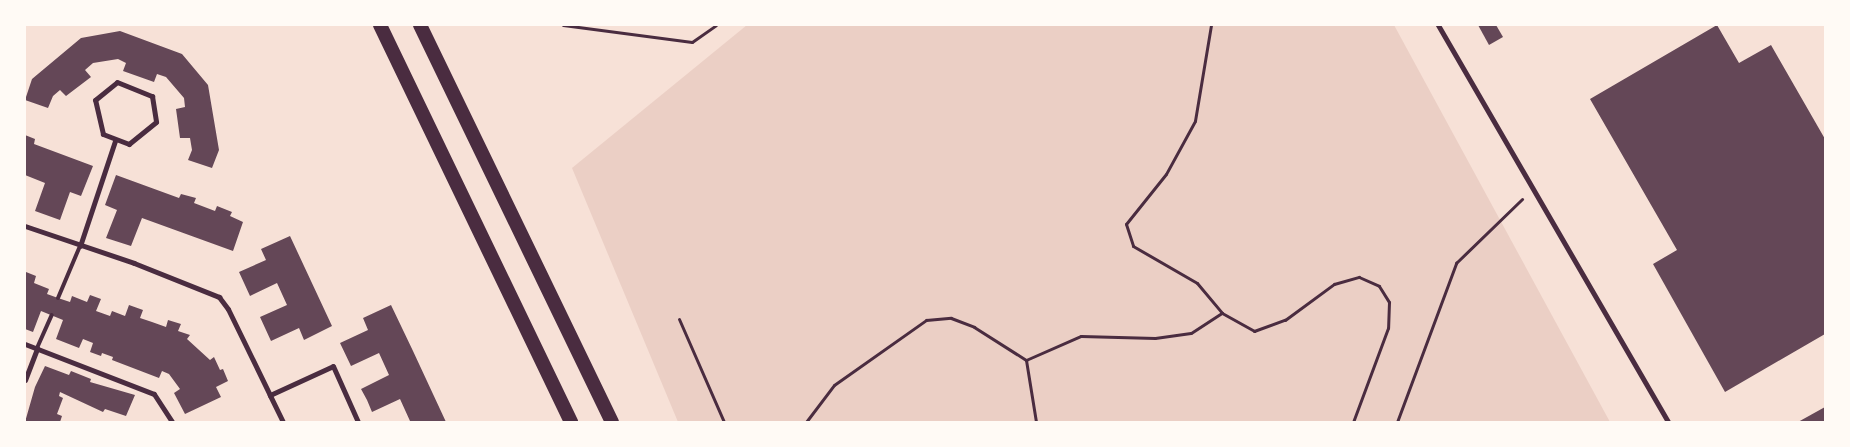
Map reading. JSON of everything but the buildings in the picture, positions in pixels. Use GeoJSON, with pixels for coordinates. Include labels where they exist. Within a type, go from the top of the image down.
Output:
{"type":"FeatureCollection","features":[{"type":"Feature","properties":{"kind":"highway"},"geometry":{"type":"LineString","coordinates":[[380,25],[571,422]]}},
{"type":"Feature","properties":{"kind":"highway"},"geometry":{"type":"LineString","coordinates":[[420,25],[612,422]]}},
{"type":"Feature","properties":{"kind":"street"},"geometry":{"type":"LineString","coordinates":[[1438,25],[1668,422]]}},
{"type":"Feature","properties":{"kind":"street"},"geometry":{"type":"LineString","coordinates":[[117,82],[152,96],[156,122],[129,144],[115,141],[103,134],[94,100],[117,82]]}},
{"type":"Feature","properties":{"kind":"street"},"geometry":{"type":"LineString","coordinates":[[80,246],[115,141]]}},
{"type":"Feature","properties":{"kind":"street"},"geometry":{"type":"LineString","coordinates":[[25,226],[134,263],[219,297],[228,309],[283,422]]}},
{"type":"Feature","properties":{"kind":"street"},"geometry":{"type":"LineString","coordinates":[[25,344],[154,394],[172,422]]}},
{"type":"Feature","properties":{"kind":"street"},"geometry":{"type":"LineString","coordinates":[[25,380],[37,348]]}},
{"type":"Feature","properties":{"kind":"street"},"geometry":{"type":"LineString","coordinates":[[270,395],[333,366],[358,422]]}},
{"type":"Feature","properties":{"kind":"lane"},"geometry":{"type":"LineString","coordinates":[[58,298],[80,246]]}},
{"type":"Feature","properties":{"kind":"lane"},"geometry":{"type":"LineString","coordinates":[[37,348],[52,315]]}},
{"type":"Feature","properties":{"kind":"path"},"geometry":{"type":"LineString","coordinates":[[563,25],[692,42],[716,25]]}},
{"type":"Feature","properties":{"kind":"path"},"geometry":{"type":"LineString","coordinates":[[1211,25],[1195,121],[1166,174],[1126,224],[1133,246],[1197,283],[1222,313],[1254,331],[1285,320],[1334,284],[1359,277],[1379,286],[1389,302],[1388,328],[1353,422]]}},
{"type":"Feature","properties":{"kind":"path"},"geometry":{"type":"LineString","coordinates":[[1397,422],[1456,263],[1524,198],[1529,206]]}},
{"type":"Feature","properties":{"kind":"path"},"geometry":{"type":"LineString","coordinates":[[1026,360],[1081,336],[1155,338],[1191,333],[1222,313]]}},
{"type":"Feature","properties":{"kind":"path"},"geometry":{"type":"LineString","coordinates":[[806,422],[834,385],[926,320],[951,318],[974,327],[1026,360],[1036,422]]}},
{"type":"Feature","properties":{"kind":"path"},"geometry":{"type":"LineString","coordinates":[[679,319],[724,422]]}},
{"type":"Feature","properties":{"kind":"shaded area"},"geometry":{"type":"Polygon","coordinates":[[[747,25],[1394,25],[1610,422],[678,422],[572,168],[747,25]]]}}]}
